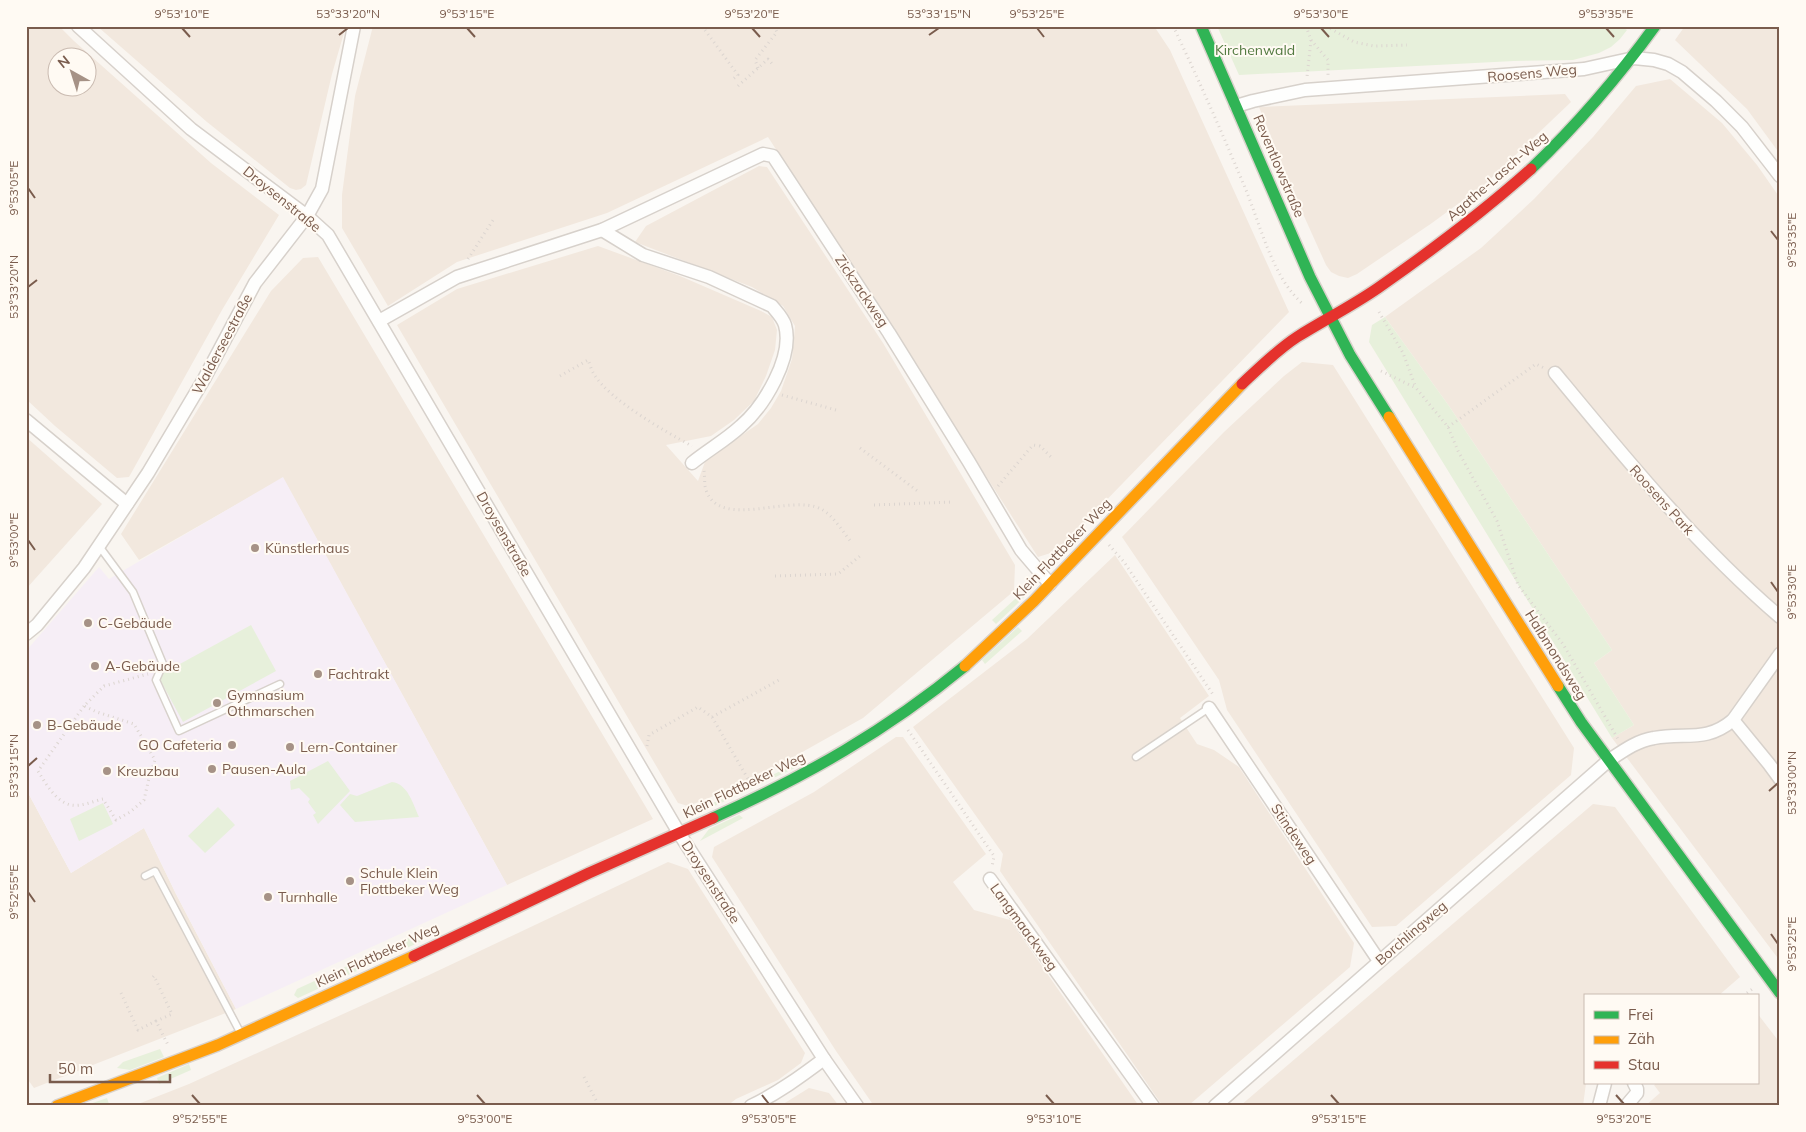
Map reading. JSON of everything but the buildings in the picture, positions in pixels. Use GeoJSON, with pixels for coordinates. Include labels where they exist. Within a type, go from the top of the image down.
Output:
{"type":"FeatureCollection","features":[{"type":"Feature","properties":{"kind":"street","name":"Droysenstraße"},"geometry":{"type":"LineString","coordinates":[[78,26],[191,129],[307,216],[328,236],[679,833],[824,1059],[857,1106]]}},
{"type":"Feature","properties":{"kind":"street","name":"Walderseestraße"},"geometry":{"type":"LineString","coordinates":[[26,634],[36,625],[84,568],[148,473],[204,378],[255,283],[307,216],[322,189],[354,26]]}},
{"type":"Feature","properties":{"kind":"street","name":"Reventlowstraße"},"geometry":{"type":"LineString","coordinates":[[1201,26],[1310,277],[1330,318]]}},
{"type":"Feature","properties":{"kind":"street","name":"Agathe-Lasch-Weg"},"geometry":{"type":"LineString","coordinates":[[1330,318],[1408,267],[1499,197],[1542,159],[1580,121],[1634,58],[1655,26]]}},
{"type":"Feature","properties":{"kind":"street","name":"Roosens Weg"},"geometry":{"type":"LineString","coordinates":[[1236,106],[1253,100],[1305,90],[1584,69],[1634,58],[1668,64],[1682,72],[1716,100],[1742,127],[1780,176]]}},
{"type":"Feature","properties":{"kind":"street","name":"Zickzackweg"},"geometry":{"type":"LineString","coordinates":[[379,321],[457,277],[602,230],[763,154],[772,156],[890,333],[1021,550],[1050,584]]}},
{"type":"Feature","properties":{"kind":"street"},"geometry":{"type":"LineString","coordinates":[[602,230],[644,255],[709,277],[772,306],[785,325],[786,340],[782,361],[770,392],[757,411],[741,427],[692,463]]}},
{"type":"Feature","properties":{"kind":"street","name":"Klein Flottbeker Weg"},"geometry":{"type":"LineString","coordinates":[[57,1106],[175,1062],[241,1034],[679,833],[777,787],[853,747],[936,690],[990,644],[1050,584],[1210,416],[1266,362],[1299,335],[1330,318]]}},
{"type":"Feature","properties":{"kind":"street","name":"Halbmondsweg"},"geometry":{"type":"LineString","coordinates":[[1330,318],[1350,355],[1580,722],[1780,993]]}},
{"type":"Feature","properties":{"kind":"street","name":"Roosens Park"},"geometry":{"type":"LineString","coordinates":[[1555,373],[1690,531],[1743,584],[1780,616]]}},
{"type":"Feature","properties":{"kind":"street"},"geometry":{"type":"LineString","coordinates":[[26,420],[127,504]]}},
{"type":"Feature","properties":{"kind":"street"},"geometry":{"type":"LineString","coordinates":[[1780,654],[1733,720],[1780,779]]}},
{"type":"Feature","properties":{"kind":"street","name":"Stindeweg"},"geometry":{"type":"LineString","coordinates":[[1209,708],[1379,961]]}},
{"type":"Feature","properties":{"kind":"street","name":"Borchlingweg"},"geometry":{"type":"LineString","coordinates":[[1215,1106],[1608,761],[1638,742],[1654,738],[1713,733],[1733,720]]}},
{"type":"Feature","properties":{"kind":"street","name":"Langmaackweg"},"geometry":{"type":"LineString","coordinates":[[990,879],[1154,1106]]}},
{"type":"Feature","properties":{"kind":"street"},"geometry":{"type":"LineString","coordinates":[[751,1106],[794,1082],[824,1059]]}},
{"type":"Feature","properties":{"kind":"street"},"geometry":{"type":"LineString","coordinates":[[1599,1106],[1605,1084]]}},
{"type":"Feature","properties":{"kind":"street"},"geometry":{"type":"LineString","coordinates":[[1626,1106],[1637,1093],[1634,1084]]}},
{"type":"Feature","properties":{"kind":"lane"},"geometry":{"type":"LineString","coordinates":[[99,546],[133,592],[163,664],[156,680],[179,731],[280,684]]}},
{"type":"Feature","properties":{"kind":"lane"},"geometry":{"type":"LineString","coordinates":[[1136,757],[1209,708]]}},
{"type":"Feature","properties":{"kind":"lane"},"geometry":{"type":"LineString","coordinates":[[144,876],[155,871],[241,1034]]}},
{"type":"Feature","properties":{"kind":"path"},"geometry":{"type":"LineString","coordinates":[[702,26],[738,75],[733,79]]}},
{"type":"Feature","properties":{"kind":"path"},"geometry":{"type":"LineString","coordinates":[[758,68],[755,60],[777,32],[774,26]]}},
{"type":"Feature","properties":{"kind":"path"},"geometry":{"type":"LineString","coordinates":[[1173,26],[1275,262],[1296,299],[1308,308]]}},
{"type":"Feature","properties":{"kind":"path"},"geometry":{"type":"LineString","coordinates":[[1306,26],[1311,40],[1328,60],[1327,88]]}},
{"type":"Feature","properties":{"kind":"path"},"geometry":{"type":"LineString","coordinates":[[1326,26],[1354,42],[1374,46],[1407,46]]}},
{"type":"Feature","properties":{"kind":"path"},"geometry":{"type":"LineString","coordinates":[[1305,90],[1311,40]]}},
{"type":"Feature","properties":{"kind":"path"},"geometry":{"type":"LineString","coordinates":[[738,86],[768,59],[773,65]]}},
{"type":"Feature","properties":{"kind":"path"},"geometry":{"type":"LineString","coordinates":[[457,277],[495,217]]}},
{"type":"Feature","properties":{"kind":"path"},"geometry":{"type":"LineString","coordinates":[[1379,312],[1403,353],[1416,388],[1448,427],[1458,451],[1497,521],[1518,584],[1563,644],[1612,731],[1625,749]]}},
{"type":"Feature","properties":{"kind":"path"},"geometry":{"type":"LineString","coordinates":[[1448,427],[1536,364],[1555,373]]}},
{"type":"Feature","properties":{"kind":"path"},"geometry":{"type":"LineString","coordinates":[[1376,369],[1416,388]]}},
{"type":"Feature","properties":{"kind":"path"},"geometry":{"type":"LineString","coordinates":[[770,392],[836,410]]}},
{"type":"Feature","properties":{"kind":"path"},"geometry":{"type":"LineString","coordinates":[[989,496],[1033,445],[1040,446],[1051,457]]}},
{"type":"Feature","properties":{"kind":"path"},"geometry":{"type":"LineString","coordinates":[[860,448],[919,492]]}},
{"type":"Feature","properties":{"kind":"path"},"geometry":{"type":"LineString","coordinates":[[874,505],[953,502]]}},
{"type":"Feature","properties":{"kind":"path"},"geometry":{"type":"LineString","coordinates":[[1099,533],[1124,562],[1214,697],[1209,708]]}},
{"type":"Feature","properties":{"kind":"path"},"geometry":{"type":"LineString","coordinates":[[775,576],[838,574],[860,556]]}},
{"type":"Feature","properties":{"kind":"path"},"geometry":{"type":"LineString","coordinates":[[84,706],[134,724],[155,760],[144,800],[130,812],[116,820],[103,799],[72,806],[60,800],[38,771],[84,706],[104,686],[146,675],[163,664]]}},
{"type":"Feature","properties":{"kind":"path"},"geometry":{"type":"LineString","coordinates":[[712,717],[779,680]]}},
{"type":"Feature","properties":{"kind":"path"},"geometry":{"type":"LineString","coordinates":[[647,746],[649,735],[698,707],[712,717],[751,784]]}},
{"type":"Feature","properties":{"kind":"path","name":"Langmaackweg"},"geometry":{"type":"LineString","coordinates":[[899,717],[994,856],[990,879]]}},
{"type":"Feature","properties":{"kind":"path"},"geometry":{"type":"LineString","coordinates":[[121,993],[138,1030],[172,1014],[153,977]]}},
{"type":"Feature","properties":{"kind":"path"},"geometry":{"type":"LineString","coordinates":[[156,1021],[175,1062]]}},
{"type":"Feature","properties":{"kind":"path"},"geometry":{"type":"LineString","coordinates":[[584,1077],[598,1106]]}},
{"type":"Feature","properties":{"kind":"shaded area"},"geometry":{"type":"Polygon","coordinates":[[[26,26],[59,26],[82,48],[48,48],[48,98],[98,98],[98,62],[211,163],[279,215],[222,310],[129,477],[117,478],[26,399],[26,26]]]}},
{"type":"Feature","properties":{"kind":"shaded area"},"geometry":{"type":"Polygon","coordinates":[[[97,26],[346,26],[332,74],[306,185],[296,190],[290,188],[207,122],[97,26]]]}},
{"type":"Feature","properties":{"kind":"shaded area"},"geometry":{"type":"Polygon","coordinates":[[[373,26],[1154,26],[1170,50],[1289,312],[1057,551],[1038,557],[768,137],[607,213],[457,262],[388,306],[342,228],[342,195],[355,96],[373,26]]]}},
{"type":"Feature","properties":{"kind":"shaded area"},"geometry":{"type":"Polygon","coordinates":[[[1685,26],[1780,26],[1780,154],[1747,109],[1675,40],[1685,26]]]}},
{"type":"Feature","properties":{"kind":"shaded area"},"geometry":{"type":"Polygon","coordinates":[[[1670,79],[1722,123],[1757,165],[1780,198],[1780,961],[1612,738],[1634,725],[1594,663],[1612,650],[1449,406],[1385,317],[1481,248],[1534,199],[1593,137],[1636,86],[1670,79]]]}},
{"type":"Feature","properties":{"kind":"shaded area"},"geometry":{"type":"Polygon","coordinates":[[[1565,94],[1571,102],[1485,184],[1432,223],[1357,274],[1348,278],[1331,272],[1326,265],[1259,107],[1565,94]]]}},
{"type":"Feature","properties":{"kind":"shaded area"},"geometry":{"type":"Polygon","coordinates":[[[759,166],[767,167],[883,343],[1015,565],[1014,591],[863,718],[747,783],[688,806],[678,803],[397,325],[457,289],[598,246],[680,276],[761,311],[772,317],[777,330],[775,350],[766,376],[754,401],[734,420],[711,436],[666,445],[698,481],[706,459],[758,424],[771,408],[781,391],[792,359],[795,326],[783,306],[752,287],[635,242],[646,226],[759,166]]]}},
{"type":"Feature","properties":{"kind":"shaded area"},"geometry":{"type":"Polygon","coordinates":[[[318,257],[653,819],[507,885],[283,478],[139,560],[121,534],[271,291],[303,258],[318,257]]]}},
{"type":"Feature","properties":{"kind":"shaded area"},"geometry":{"type":"Polygon","coordinates":[[[1302,362],[1333,365],[1574,748],[1571,775],[1396,926],[1372,927],[1227,710],[1219,680],[1122,537],[1224,432],[1284,376],[1302,362]]]}},
{"type":"Feature","properties":{"kind":"shaded area"},"geometry":{"type":"Polygon","coordinates":[[[26,437],[102,504],[26,589],[26,437]]]}},
{"type":"Feature","properties":{"kind":"shaded area","name":"Gymnasium Othmarschen"},"geometry":{"type":"Polygon","coordinates":[[[283,477],[507,885],[236,1009],[144,828],[71,873],[26,789],[26,651],[99,567],[109,579],[283,477]]]}},
{"type":"Feature","properties":{"kind":"shaded area"},"geometry":{"type":"Polygon","coordinates":[[[1115,555],[1209,696],[1180,718],[1197,744],[1214,750],[1239,767],[1354,943],[1350,967],[1189,1105],[1162,1105],[1000,871],[1003,854],[913,727],[1027,639],[1115,555]]]}},
{"type":"Feature","properties":{"kind":"shaded area"},"geometry":{"type":"Polygon","coordinates":[[[896,737],[903,737],[986,854],[953,882],[974,910],[1010,920],[1139,1106],[874,1106],[836,1051],[712,857],[714,847],[814,792],[896,737]]]}},
{"type":"Feature","properties":{"kind":"shaded area"},"geometry":{"type":"Polygon","coordinates":[[[26,789],[71,873],[144,828],[236,1009],[34,1088],[26,1077],[26,789]]]}},
{"type":"Feature","properties":{"kind":"shaded area"},"geometry":{"type":"Polygon","coordinates":[[[1593,804],[1615,807],[1740,977],[1720,994],[1584,994],[1584,1084],[1586,1084],[1583,1106],[1240,1106],[1593,804]]]}},
{"type":"Feature","properties":{"kind":"shaded area"},"geometry":{"type":"Polygon","coordinates":[[[668,862],[688,869],[805,1053],[801,1063],[778,1080],[736,1099],[727,1106],[133,1106],[189,1084],[429,975],[668,862]]]}},
{"type":"Feature","properties":{"kind":"shaded area"},"geometry":{"type":"Polygon","coordinates":[[[1758,1014],[1780,1043],[1780,1106],[1645,1106],[1660,1093],[1654,1085],[1758,1084],[1758,1014]]]}},
{"type":"Feature","properties":{"kind":"shaded area"},"geometry":{"type":"Polygon","coordinates":[[[809,1088],[829,1093],[839,1106],[780,1106],[809,1088]]]}},
{"type":"Feature","properties":{"kind":"green space","name":"Kirchenwald"},"geometry":{"type":"Polygon","coordinates":[[[1217,26],[1621,26],[1627,30],[1611,47],[1599,53],[1573,60],[1514,61],[1239,75],[1217,26]]]}},
{"type":"Feature","properties":{"kind":"green space"},"geometry":{"type":"Polygon","coordinates":[[[1385,317],[1449,406],[1612,650],[1594,663],[1634,725],[1612,738],[1369,342],[1372,325],[1385,317]]]}},
{"type":"Feature","properties":{"kind":"green space"},"geometry":{"type":"Polygon","coordinates":[[[1028,587],[1032,590],[996,624],[992,620],[1028,587]]]}},
{"type":"Feature","properties":{"kind":"green space"},"geometry":{"type":"Polygon","coordinates":[[[251,625],[276,671],[183,722],[158,676],[251,625]]]}},
{"type":"Feature","properties":{"kind":"green space"},"geometry":{"type":"Polygon","coordinates":[[[1018,627],[1022,631],[985,664],[982,660],[1018,627]]]}},
{"type":"Feature","properties":{"kind":"green space"},"geometry":{"type":"Polygon","coordinates":[[[803,760],[803,764],[698,814],[684,814],[723,799],[803,760]]]}},
{"type":"Feature","properties":{"kind":"green space"},"geometry":{"type":"Polygon","coordinates":[[[328,761],[350,791],[318,824],[313,815],[316,813],[308,802],[310,799],[299,788],[291,790],[290,781],[328,761]]]}},
{"type":"Feature","properties":{"kind":"green space"},"geometry":{"type":"Polygon","coordinates":[[[392,782],[402,786],[406,791],[419,817],[355,822],[340,805],[350,794],[357,796],[392,782]]]}},
{"type":"Feature","properties":{"kind":"green space"},"geometry":{"type":"Polygon","coordinates":[[[103,803],[113,824],[79,841],[70,819],[103,803]]]}},
{"type":"Feature","properties":{"kind":"green space"},"geometry":{"type":"Polygon","coordinates":[[[218,807],[235,825],[205,853],[188,836],[218,807]]]}},
{"type":"Feature","properties":{"kind":"green space"},"geometry":{"type":"Polygon","coordinates":[[[739,815],[743,818],[700,841],[709,829],[739,815]]]}},
{"type":"Feature","properties":{"kind":"green space"},"geometry":{"type":"Polygon","coordinates":[[[413,936],[423,936],[422,941],[298,998],[294,995],[297,989],[413,936]]]}},
{"type":"Feature","properties":{"kind":"green space"},"geometry":{"type":"Polygon","coordinates":[[[160,1049],[164,1057],[130,1070],[117,1068],[123,1062],[160,1049]]]}},
{"type":"Feature","properties":{"kind":"green space"},"geometry":{"type":"Polygon","coordinates":[[[189,1064],[191,1070],[159,1084],[157,1078],[189,1064]]]}},
{"type":"Feature","properties":{"kind":"green space"},"geometry":{"type":"Polygon","coordinates":[[[107,1098],[109,1104],[103,1106],[84,1106],[107,1098]]]}},
{"type":"Feature","properties":{"kind":"traffic: fast"},"geometry":{"type":"LineString","coordinates":[[1201,26],[1310,277],[1350,355],[1389,417]]}},
{"type":"Feature","properties":{"kind":"traffic: fast"},"geometry":{"type":"LineString","coordinates":[[1531,169],[1596,100],[1626,65],[1655,26]]}},
{"type":"Feature","properties":{"kind":"traffic: fast"},"geometry":{"type":"LineString","coordinates":[[713,818],[780,786],[844,751],[905,711],[965,666]]}},
{"type":"Feature","properties":{"kind":"traffic: fast"},"geometry":{"type":"LineString","coordinates":[[1558,686],[1581,722],[1780,993]]}},
{"type":"Feature","properties":{"kind":"traffic: slow"},"geometry":{"type":"LineString","coordinates":[[965,666],[1034,601],[1242,384]]}},
{"type":"Feature","properties":{"kind":"traffic: slow"},"geometry":{"type":"LineString","coordinates":[[1389,417],[1558,686]]}},
{"type":"Feature","properties":{"kind":"traffic: slow"},"geometry":{"type":"LineString","coordinates":[[57,1106],[218,1045],[414,956]]}},
{"type":"Feature","properties":{"kind":"traffic: jam"},"geometry":{"type":"LineString","coordinates":[[1242,384],[1290,342],[1368,295],[1398,274],[1475,216],[1531,169]]}},
{"type":"Feature","properties":{"kind":"traffic: jam"},"geometry":{"type":"LineString","coordinates":[[414,956],[589,873],[713,818]]}},
{"type":"Feature","properties":{"kind":"place","name":"Künstlerhaus"},"geometry":{"type":"Point","coordinates":[255,548]}},
{"type":"Feature","properties":{"kind":"place","name":"C-Gebäude"},"geometry":{"type":"Point","coordinates":[88,623]}},
{"type":"Feature","properties":{"kind":"place","name":"A-Gebäude"},"geometry":{"type":"Point","coordinates":[95,666]}},
{"type":"Feature","properties":{"kind":"place","name":"Fachtrakt"},"geometry":{"type":"Point","coordinates":[318,674]}},
{"type":"Feature","properties":{"kind":"place","name":"Gymnasium Othmarschen"},"geometry":{"type":"Point","coordinates":[217,703]}},
{"type":"Feature","properties":{"kind":"place","name":"B-Gebäude"},"geometry":{"type":"Point","coordinates":[37,725]}},
{"type":"Feature","properties":{"kind":"place","name":"GO Cafeteria"},"geometry":{"type":"Point","coordinates":[232,745]}},
{"type":"Feature","properties":{"kind":"place","name":"Lern-Container"},"geometry":{"type":"Point","coordinates":[290,747]}},
{"type":"Feature","properties":{"kind":"place","name":"Pausen-Aula"},"geometry":{"type":"Point","coordinates":[212,769]}},
{"type":"Feature","properties":{"kind":"place","name":"Kreuzbau"},"geometry":{"type":"Point","coordinates":[107,771]}},
{"type":"Feature","properties":{"kind":"place","name":"Schule Klein Flottbeker Weg"},"geometry":{"type":"Point","coordinates":[350,881]}},
{"type":"Feature","properties":{"kind":"place","name":"Turnhalle"},"geometry":{"type":"Point","coordinates":[268,897]}}]}
